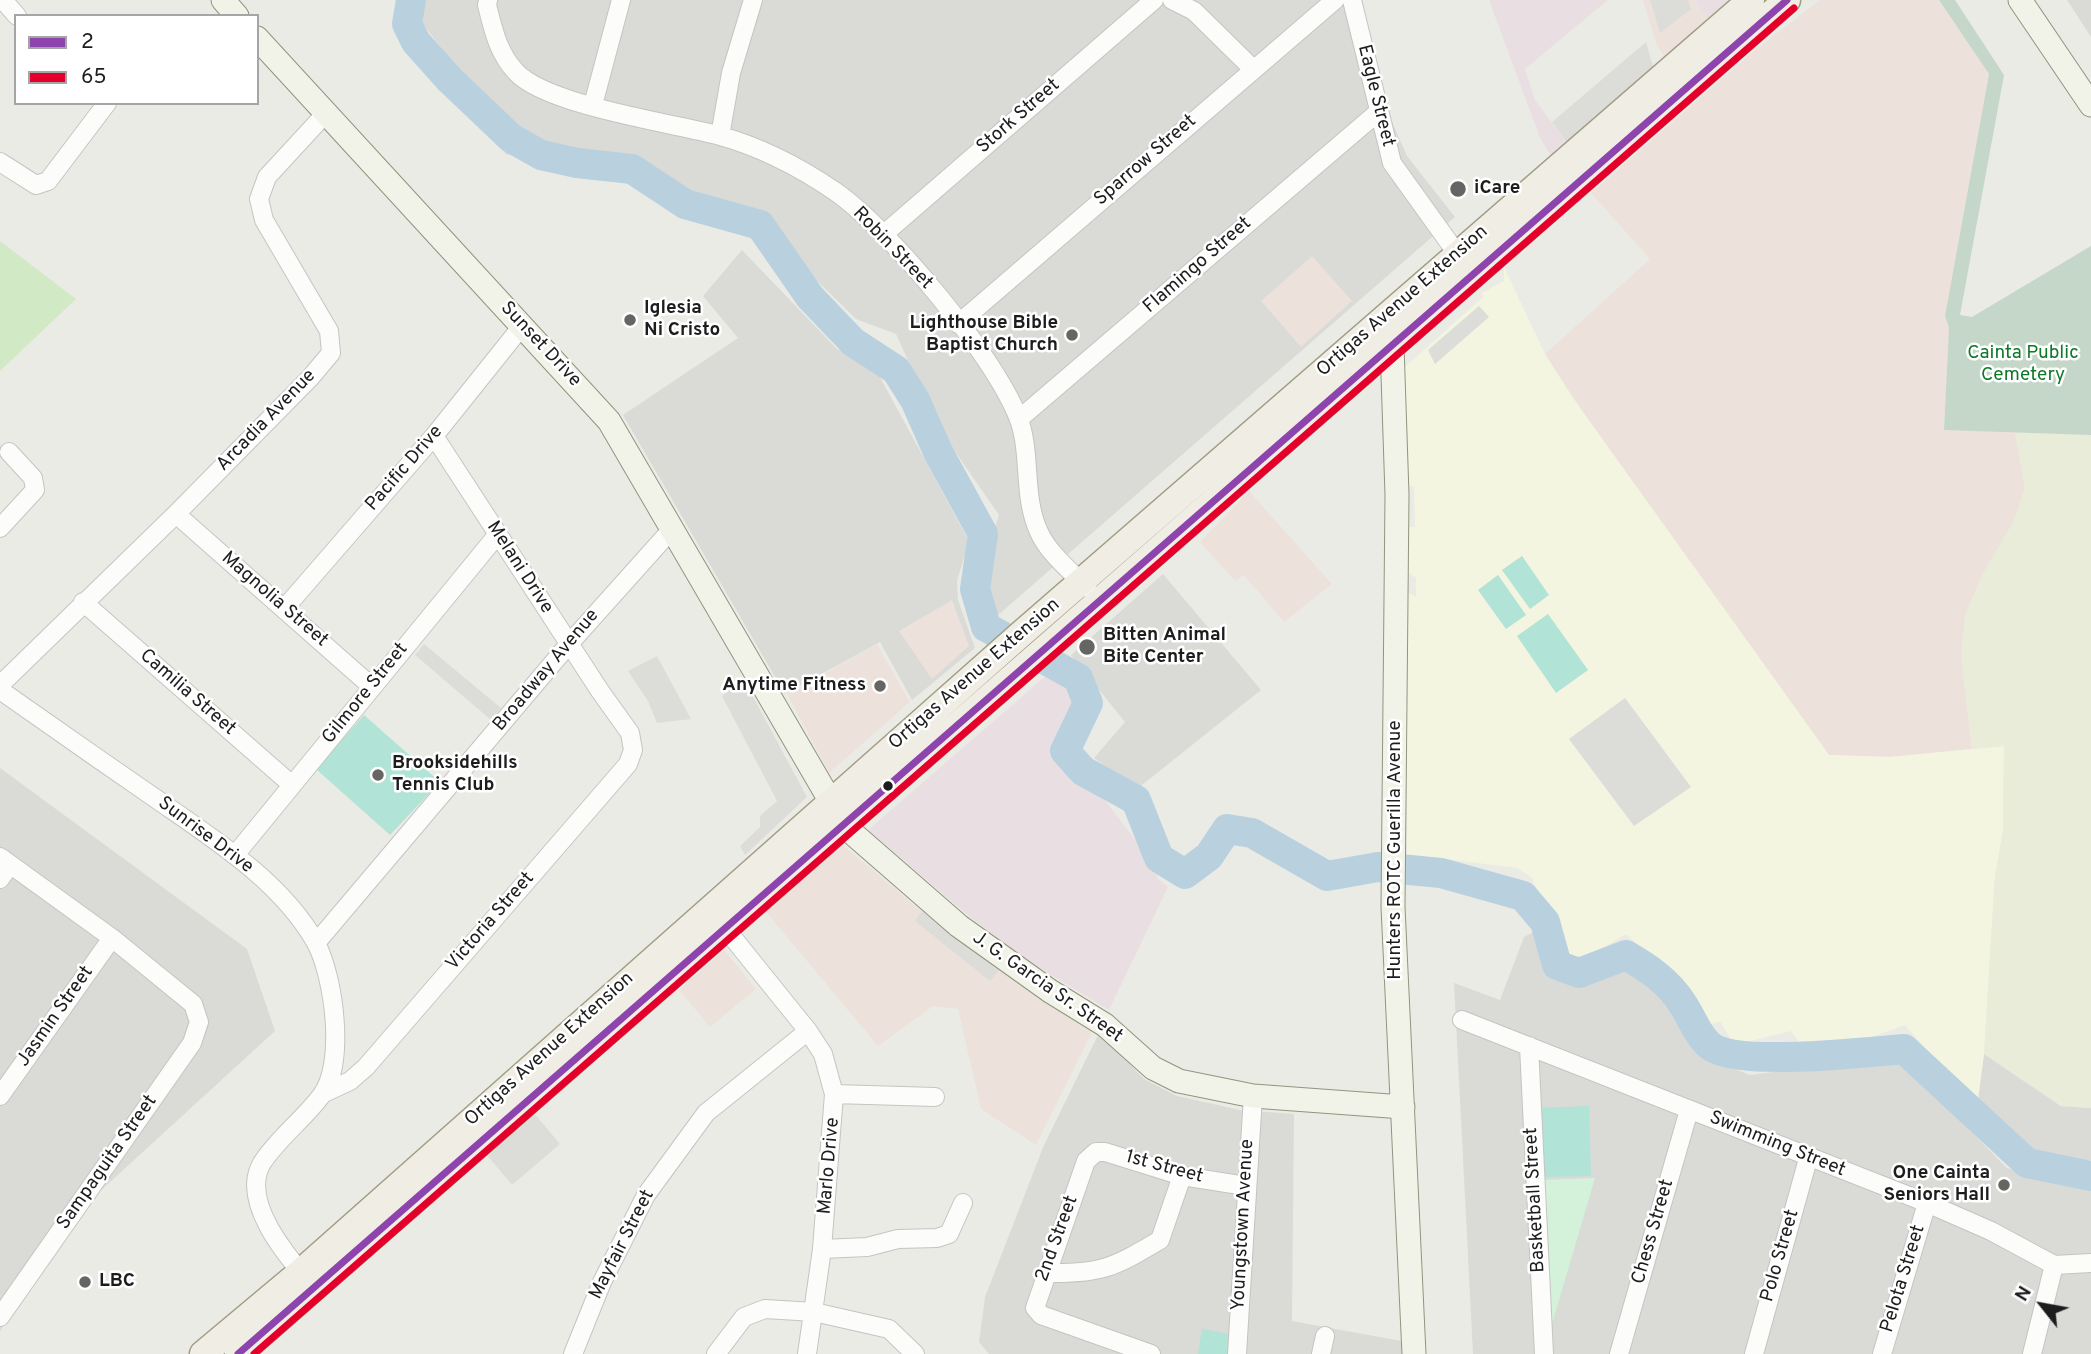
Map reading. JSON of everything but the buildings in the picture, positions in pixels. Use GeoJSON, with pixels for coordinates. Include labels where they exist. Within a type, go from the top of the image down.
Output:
{"type":"FeatureCollection","features":[{"type":"Feature","properties":{"kind":"main road","name":"Ortigas Avenue Extension"},"geometry":{"type":"LineString","coordinates":[[203,1354],[307,1279],[1002,669],[1043,649],[1090,592],[1458,255],[1751,0]]}},
{"type":"Feature","properties":{"kind":"main road","name":"Ortigas Avenue Extension"},"geometry":{"type":"LineString","coordinates":[[1002,669],[1021,634],[1090,592],[1392,345],[1787,0]]}},
{"type":"Feature","properties":{"kind":"main road","name":"Ortigas Avenue Extension"},"geometry":{"type":"LineString","coordinates":[[571,1046],[725,928],[837,813]]}},
{"type":"Feature","properties":{"kind":"main road","name":"Ortigas Avenue Extension"},"geometry":{"type":"LineString","coordinates":[[238,1354],[307,1279]]}},
{"type":"Feature","properties":{"kind":"street"},"geometry":{"type":"LineString","coordinates":[[3,0],[15,14]]}},
{"type":"Feature","properties":{"kind":"street","name":"Robin Street"},"geometry":{"type":"LineString","coordinates":[[488,0],[499,49],[517,74],[548,91],[593,105],[720,136],[785,162],[837,192],[884,234],[958,324],[996,376],[1019,419],[1029,495],[1038,531],[1090,592]]}},
{"type":"Feature","properties":{"kind":"street"},"geometry":{"type":"LineString","coordinates":[[593,105],[621,0]]}},
{"type":"Feature","properties":{"kind":"street"},"geometry":{"type":"LineString","coordinates":[[720,136],[732,74],[753,0]]}},
{"type":"Feature","properties":{"kind":"street","name":"Stork Street"},"geometry":{"type":"LineString","coordinates":[[884,234],[1154,0]]}},
{"type":"Feature","properties":{"kind":"street"},"geometry":{"type":"LineString","coordinates":[[1172,0],[1195,11],[1253,69]]}},
{"type":"Feature","properties":{"kind":"street","name":"Sparrow Street"},"geometry":{"type":"LineString","coordinates":[[958,324],[1335,0]]}},
{"type":"Feature","properties":{"kind":"street","name":"Eagle Street"},"geometry":{"type":"LineString","coordinates":[[1352,0],[1377,113],[1392,163],[1458,255]]}},
{"type":"Feature","properties":{"kind":"street"},"geometry":{"type":"LineString","coordinates":[[2020,0],[2091,105]]}},
{"type":"Feature","properties":{"kind":"street","name":"Sunset Drive"},"geometry":{"type":"LineString","coordinates":[[259,40],[609,421],[837,813]]}},
{"type":"Feature","properties":{"kind":"street"},"geometry":{"type":"LineString","coordinates":[[0,162],[36,185],[48,181],[105,105]]}},
{"type":"Feature","properties":{"kind":"street","name":"Arcadia Avenue"},"geometry":{"type":"LineString","coordinates":[[0,688],[83,602],[176,514],[310,378],[331,353],[329,331],[264,220],[260,199],[267,177],[326,113]]}},
{"type":"Feature","properties":{"kind":"street","name":"Flamingo Street"},"geometry":{"type":"LineString","coordinates":[[1019,419],[1377,113]]}},
{"type":"Feature","properties":{"kind":"street","name":"Pacific Drive"},"geometry":{"type":"LineString","coordinates":[[284,609],[434,436],[522,326]]}},
{"type":"Feature","properties":{"kind":"street","name":"Hunters ROTC Guerilla Avenue"},"geometry":{"type":"LineString","coordinates":[[1392,345],[1397,495],[1393,907],[1414,1354]]}},
{"type":"Feature","properties":{"kind":"street","name":"Melani Drive"},"geometry":{"type":"LineString","coordinates":[[434,436],[569,644],[631,733]]}},
{"type":"Feature","properties":{"kind":"street"},"geometry":{"type":"LineString","coordinates":[[0,528],[35,490],[33,478],[9,452]]}},
{"type":"Feature","properties":{"kind":"street","name":"Magnolia Street"},"geometry":{"type":"LineString","coordinates":[[176,514],[371,686]]}},
{"type":"Feature","properties":{"kind":"street","name":"Broadway Avenue"},"geometry":{"type":"LineString","coordinates":[[316,943],[569,644],[672,529]]}},
{"type":"Feature","properties":{"kind":"street","name":"Gilmore Street"},"geometry":{"type":"LineString","coordinates":[[235,855],[498,534]]}},
{"type":"Feature","properties":{"kind":"street","name":"Camilia Street"},"geometry":{"type":"LineString","coordinates":[[83,602],[292,785]]}},
{"type":"Feature","properties":{"kind":"street","name":"Sunrise Drive"},"geometry":{"type":"LineString","coordinates":[[0,688],[235,855],[279,895],[316,943],[332,986],[336,1027],[324,1093]]}},
{"type":"Feature","properties":{"kind":"street","name":"Victoria Street"},"geometry":{"type":"LineString","coordinates":[[324,1093],[350,1081],[366,1067],[628,764],[633,750],[631,733]]}},
{"type":"Feature","properties":{"kind":"street","name":"J. G. Garcia Sr. Street"},"geometry":{"type":"LineString","coordinates":[[837,813],[959,926],[1050,991],[1105,1025],[1153,1068],[1180,1081],[1253,1096],[1402,1107]]}},
{"type":"Feature","properties":{"kind":"street"},"geometry":{"type":"LineString","coordinates":[[3,867],[112,938]]}},
{"type":"Feature","properties":{"kind":"street","name":"Marlo Drive"},"geometry":{"type":"LineString","coordinates":[[725,928],[808,1031],[822,1054],[834,1094],[822,1249],[807,1354]]}},
{"type":"Feature","properties":{"kind":"street","name":"Sampaguita Street"},"geometry":{"type":"LineString","coordinates":[[0,1317],[192,1043],[199,1022],[192,1004],[112,938]]}},
{"type":"Feature","properties":{"kind":"street","name":"Jasmin Street"},"geometry":{"type":"LineString","coordinates":[[0,1096],[112,938]]}},
{"type":"Feature","properties":{"kind":"street","name":"Swimming Street"},"geometry":{"type":"LineString","coordinates":[[1462,1020],[1808,1159],[1927,1203],[1991,1231],[2054,1265],[2091,1264]]}},
{"type":"Feature","properties":{"kind":"street","name":"Mayfair Street"},"geometry":{"type":"LineString","coordinates":[[573,1354],[602,1282],[653,1185],[706,1114],[808,1031]]}},
{"type":"Feature","properties":{"kind":"street","name":"Basketball Street"},"geometry":{"type":"LineString","coordinates":[[1529,1046],[1544,1354]]}},
{"type":"Feature","properties":{"kind":"street"},"geometry":{"type":"LineString","coordinates":[[307,1279],[270,1233],[263,1218],[257,1182],[260,1166],[324,1093]]}},
{"type":"Feature","properties":{"kind":"street"},"geometry":{"type":"LineString","coordinates":[[834,1094],[936,1097]]}},
{"type":"Feature","properties":{"kind":"street","name":"Youngstown Avenue"},"geometry":{"type":"LineString","coordinates":[[1237,1354],[1253,1096]]}},
{"type":"Feature","properties":{"kind":"street","name":"Chess Street"},"geometry":{"type":"LineString","coordinates":[[1619,1354],[1689,1110]]}},
{"type":"Feature","properties":{"kind":"street","name":"1st Street"},"geometry":{"type":"LineString","coordinates":[[1086,1161],[1096,1152],[1105,1152],[1182,1176],[1246,1186]]}},
{"type":"Feature","properties":{"kind":"street","name":"Polo Street"},"geometry":{"type":"LineString","coordinates":[[1754,1354],[1808,1159]]}},
{"type":"Feature","properties":{"kind":"street","name":"2nd Street"},"geometry":{"type":"LineString","coordinates":[[1086,1161],[1035,1308],[1041,1315],[1151,1354]]}},
{"type":"Feature","properties":{"kind":"street"},"geometry":{"type":"LineString","coordinates":[[1048,1273],[1088,1273],[1115,1265],[1160,1240],[1182,1176]]}},
{"type":"Feature","properties":{"kind":"street"},"geometry":{"type":"LineString","coordinates":[[822,1249],[867,1247],[898,1238],[937,1238],[949,1234],[963,1203]]}},
{"type":"Feature","properties":{"kind":"street","name":"Pelota Street"},"geometry":{"type":"LineString","coordinates":[[1882,1354],[1927,1203]]}},
{"type":"Feature","properties":{"kind":"street"},"geometry":{"type":"LineString","coordinates":[[2032,1354],[2054,1265]]}},
{"type":"Feature","properties":{"kind":"street"},"geometry":{"type":"LineString","coordinates":[[716,1354],[744,1317],[765,1309],[814,1312],[889,1329],[915,1354]]}},
{"type":"Feature","properties":{"kind":"shaded area"},"geometry":{"type":"Polygon","coordinates":[[[417,0],[1360,0],[1380,95],[1407,156],[1455,217],[997,616],[988,586],[987,553],[999,515],[938,427],[896,334],[856,319],[806,270],[785,237],[765,217],[695,199],[632,154],[555,163],[505,154],[506,131],[418,18],[417,0]]]}},
{"type":"Feature","properties":{"kind":"shaded area"},"geometry":{"type":"Polygon","coordinates":[[[1489,0],[1608,0],[1525,69],[1535,100],[1568,144],[1552,158],[1540,138],[1489,0]]]}},
{"type":"Feature","properties":{"kind":"shaded area"},"geometry":{"type":"Polygon","coordinates":[[[1643,0],[1695,0],[1709,23],[1666,59],[1657,46],[1643,0]]]}},
{"type":"Feature","properties":{"kind":"shaded area"},"geometry":{"type":"Polygon","coordinates":[[[1650,0],[1688,0],[1691,9],[1660,33],[1650,0]]]}},
{"type":"Feature","properties":{"kind":"shaded area"},"geometry":{"type":"Polygon","coordinates":[[[1695,0],[1736,0],[1709,23],[1695,0]]]}},
{"type":"Feature","properties":{"kind":"shaded area"},"geometry":{"type":"Polygon","coordinates":[[[1820,0],[1939,0],[1989,74],[1945,316],[1949,328],[1944,430],[2015,432],[2025,489],[2013,523],[1982,575],[1965,616],[1961,657],[1972,749],[1890,757],[1829,755],[1591,424],[1545,354],[1650,259],[1591,193],[1755,50],[1820,0]]]}},
{"type":"Feature","properties":{"kind":"shaded area"},"geometry":{"type":"Polygon","coordinates":[[[2067,0],[2091,0],[2091,37],[2067,0]]]}},
{"type":"Feature","properties":{"kind":"shaded area"},"geometry":{"type":"Polygon","coordinates":[[[1646,42],[1654,70],[1568,144],[1552,122],[1646,42]]]}},
{"type":"Feature","properties":{"kind":"shaded area"},"geometry":{"type":"Polygon","coordinates":[[[742,250],[837,349],[874,366],[969,541],[957,581],[958,600],[975,648],[912,700],[880,642],[785,694],[623,415],[738,338],[703,296],[742,250]]]}},
{"type":"Feature","properties":{"kind":"shaded area"},"geometry":{"type":"Polygon","coordinates":[[[1312,256],[1352,301],[1301,347],[1261,301],[1312,256]]]}},
{"type":"Feature","properties":{"kind":"shaded area"},"geometry":{"type":"Polygon","coordinates":[[[1504,267],[1545,354],[1570,394],[1829,755],[1890,757],[2004,746],[2003,831],[1995,876],[1984,1054],[1977,1107],[1905,1025],[1871,1037],[1799,1042],[1791,1031],[1734,1045],[1720,1021],[1706,1026],[1668,973],[1626,934],[1583,960],[1566,954],[1532,878],[1517,868],[1407,854],[1404,594],[1406,591],[1416,597],[1416,578],[1404,569],[1404,527],[1415,527],[1414,487],[1404,483],[1405,367],[1483,297],[1482,293],[1504,281],[1504,267]]]}},
{"type":"Feature","properties":{"kind":"shaded area"},"geometry":{"type":"Polygon","coordinates":[[[1479,306],[1489,317],[1435,364],[1428,350],[1479,306]]]}},
{"type":"Feature","properties":{"kind":"shaded area"},"geometry":{"type":"Polygon","coordinates":[[[2015,432],[2091,435],[2091,1108],[2061,1106],[1984,1054],[1995,876],[2003,831],[2004,746],[1972,749],[1961,657],[1965,616],[1982,575],[2013,523],[2025,489],[2015,432]]]}},
{"type":"Feature","properties":{"kind":"shaded area"},"geometry":{"type":"Polygon","coordinates":[[[1249,491],[1332,584],[1284,622],[1244,575],[1235,581],[1200,542],[1249,491]]]}},
{"type":"Feature","properties":{"kind":"shaded area"},"geometry":{"type":"Polygon","coordinates":[[[1163,574],[1261,690],[1137,789],[1094,758],[1125,722],[1071,655],[1163,574]]]}},
{"type":"Feature","properties":{"kind":"shaded area"},"geometry":{"type":"Polygon","coordinates":[[[952,600],[969,646],[932,679],[899,631],[952,600]]]}},
{"type":"Feature","properties":{"kind":"shaded area"},"geometry":{"type":"Polygon","coordinates":[[[424,644],[501,708],[491,720],[415,655],[424,644]]]}},
{"type":"Feature","properties":{"kind":"shaded area"},"geometry":{"type":"Polygon","coordinates":[[[877,644],[910,702],[829,773],[787,694],[877,644]]]}},
{"type":"Feature","properties":{"kind":"shaded area"},"geometry":{"type":"Polygon","coordinates":[[[657,656],[691,719],[657,723],[648,701],[628,671],[657,656]]]}},
{"type":"Feature","properties":{"kind":"shaded area"},"geometry":{"type":"Polygon","coordinates":[[[1049,673],[1071,683],[1081,699],[1056,750],[1104,799],[1151,860],[1158,879],[1168,887],[1109,1010],[1028,961],[970,917],[868,830],[1049,673]]]}},
{"type":"Feature","properties":{"kind":"shaded area"},"geometry":{"type":"Polygon","coordinates":[[[744,680],[807,797],[745,855],[740,846],[760,827],[760,816],[777,801],[722,696],[744,680]]]}},
{"type":"Feature","properties":{"kind":"shaded area"},"geometry":{"type":"Polygon","coordinates":[[[1625,698],[1691,787],[1634,826],[1569,739],[1625,698]]]}},
{"type":"Feature","properties":{"kind":"shaded area"},"geometry":{"type":"Polygon","coordinates":[[[0,768],[247,949],[275,1031],[97,1194],[0,1331],[0,768]]]}},
{"type":"Feature","properties":{"kind":"shaded area"},"geometry":{"type":"Polygon","coordinates":[[[843,845],[913,904],[1042,999],[1095,1026],[1036,1145],[981,1109],[958,1009],[933,1006],[878,1046],[766,912],[843,845]]]}},
{"type":"Feature","properties":{"kind":"shaded area"},"geometry":{"type":"Polygon","coordinates":[[[922,911],[1000,969],[990,981],[915,921],[922,911]]]}},
{"type":"Feature","properties":{"kind":"shaded area"},"geometry":{"type":"Polygon","coordinates":[[[1537,930],[1547,957],[1561,978],[1599,978],[1634,962],[1704,1057],[1750,1075],[1897,1056],[2007,1168],[2091,1190],[2091,1354],[1473,1354],[1454,983],[1500,1000],[1524,937],[1537,930]]]}},
{"type":"Feature","properties":{"kind":"shaded area"},"geometry":{"type":"Polygon","coordinates":[[[724,950],[756,989],[710,1027],[679,990],[724,950]]]}},
{"type":"Feature","properties":{"kind":"shaded area"},"geometry":{"type":"Polygon","coordinates":[[[1099,1033],[1144,1079],[1177,1096],[1240,1110],[1294,1114],[1292,1321],[1407,1342],[1408,1354],[989,1354],[979,1342],[985,1297],[1044,1145],[1099,1033]]]}},
{"type":"Feature","properties":{"kind":"shaded area"},"geometry":{"type":"Polygon","coordinates":[[[1984,1054],[2061,1106],[2091,1108],[2091,1160],[2070,1161],[2026,1148],[1977,1107],[1984,1054]]]}},
{"type":"Feature","properties":{"kind":"shaded area"},"geometry":{"type":"Polygon","coordinates":[[[534,1113],[560,1144],[512,1185],[486,1154],[534,1113]]]}},
{"type":"Feature","properties":{"kind":"shaded area"},"geometry":{"type":"Polygon","coordinates":[[[1595,1178],[1545,1348],[1540,1180],[1595,1178]]]}},
{"type":"Feature","properties":{"kind":"green space","name":"Cainta Public Cemetery"},"geometry":{"type":"Polygon","coordinates":[[[1939,0],[1955,0],[2004,75],[1960,315],[1972,317],[2091,246],[2091,435],[1944,430],[1949,328],[1945,316],[1989,74],[1939,0]]]}},
{"type":"Feature","properties":{"kind":"green space"},"geometry":{"type":"Polygon","coordinates":[[[0,241],[76,299],[0,371],[0,241]]]}},
{"type":"Feature","properties":{"kind":"green space"},"geometry":{"type":"Polygon","coordinates":[[[1522,556],[1549,595],[1530,609],[1502,570],[1522,556]]]}},
{"type":"Feature","properties":{"kind":"green space"},"geometry":{"type":"Polygon","coordinates":[[[1498,575],[1526,615],[1506,629],[1478,590],[1498,575]]]}},
{"type":"Feature","properties":{"kind":"green space"},"geometry":{"type":"Polygon","coordinates":[[[1548,614],[1588,670],[1556,693],[1517,636],[1548,614]]]}},
{"type":"Feature","properties":{"kind":"green space","name":"Brooksidehills Tennis Club"},"geometry":{"type":"Polygon","coordinates":[[[364,715],[440,782],[390,835],[316,769],[364,715]]]}},
{"type":"Feature","properties":{"kind":"green space"},"geometry":{"type":"Polygon","coordinates":[[[1589,1106],[1591,1176],[1541,1177],[1538,1108],[1589,1106]]]}},
{"type":"Feature","properties":{"kind":"green space"},"geometry":{"type":"Polygon","coordinates":[[[1202,1329],[1231,1334],[1228,1354],[1198,1354],[1202,1329]]]}},
{"type":"Feature","properties":{"kind":"waterway"},"geometry":{"type":"LineString","coordinates":[[411,0],[407,24],[416,42],[450,80],[511,138],[541,155],[577,163],[632,169],[685,204],[760,225],[810,297],[853,342],[896,370],[915,400],[938,452],[983,534],[975,589],[986,627],[1078,678],[1088,703],[1065,751],[1083,771],[1136,800],[1159,858],[1185,874],[1209,856],[1227,829],[1252,833],[1327,876],[1378,867],[1441,873],[1523,896],[1545,922],[1557,965],[1579,973],[1626,955],[1664,982],[1682,1003],[1704,1040],[1722,1051],[1744,1055],[1801,1057],[1904,1049],[2027,1163],[2091,1176]]}},
{"type":"Feature","properties":{"kind":"transit line","name":"2"},"geometry":{"type":"LineString","coordinates":[[238,1354],[1787,0]]}},
{"type":"Feature","properties":{"kind":"transit line","name":"65"},"geometry":{"type":"LineString","coordinates":[[254,1354],[1794,8]]}},
{"type":"Feature","properties":{"kind":"place","name":"iCare"},"geometry":{"type":"Point","coordinates":[1458,189]}},
{"type":"Feature","properties":{"kind":"place","name":"Iglesia Ni Cristo"},"geometry":{"type":"Point","coordinates":[630,320]}},
{"type":"Feature","properties":{"kind":"place","name":"Lighthouse Bible Baptist Church"},"geometry":{"type":"Point","coordinates":[1072,335]}},
{"type":"Feature","properties":{"kind":"place","name":"Bitten Animal Bite Center"},"geometry":{"type":"Point","coordinates":[1087,647]}},
{"type":"Feature","properties":{"kind":"place","name":"Anytime Fitness"},"geometry":{"type":"Point","coordinates":[880,686]}},
{"type":"Feature","properties":{"kind":"place","name":"Brooksidehills Tennis Club"},"geometry":{"type":"Point","coordinates":[378,775]}},
{"type":"Feature","properties":{"kind":"place","name":"One Cainta Seniors Hall"},"geometry":{"type":"Point","coordinates":[2004,1185]}},
{"type":"Feature","properties":{"kind":"place","name":"LBC"},"geometry":{"type":"Point","coordinates":[85,1282]}}]}
